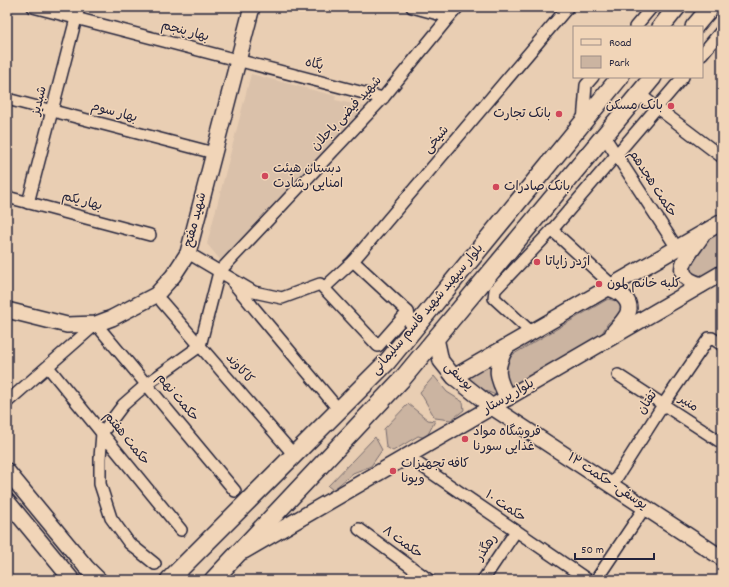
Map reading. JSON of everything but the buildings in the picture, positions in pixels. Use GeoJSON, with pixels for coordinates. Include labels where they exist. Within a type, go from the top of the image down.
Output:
{"type":"FeatureCollection","features":[{"type":"Feature","properties":{"kind":"main road"},"geometry":{"type":"LineString","coordinates":[[662,26],[677,7]]}},
{"type":"Feature","properties":{"kind":"main road"},"geometry":{"type":"LineString","coordinates":[[695,26],[711,7]]}},
{"type":"Feature","properties":{"kind":"main road","name":"بلوار سپهبد شهید قاسم سلیمانی"},"geometry":{"type":"LineString","coordinates":[[177,577],[294,455],[387,362],[619,78]]}},
{"type":"Feature","properties":{"kind":"main road","name":"بلوار سپهبد شهید قاسم سلیمانی"},"geometry":{"type":"LineString","coordinates":[[213,580],[403,378],[652,78]]}},
{"type":"Feature","properties":{"kind":"street","name":"بهار پنجم"},"geometry":{"type":"LineString","coordinates":[[33,7],[238,60]]}},
{"type":"Feature","properties":{"kind":"street","name":"شبدیز"},"geometry":{"type":"LineString","coordinates":[[28,203],[78,7]]}},
{"type":"Feature","properties":{"kind":"street","name":"شهید مفتح"},"geometry":{"type":"LineString","coordinates":[[7,310],[68,325],[96,324],[112,318],[156,295],[173,276],[188,253],[252,7]]}},
{"type":"Feature","properties":{"kind":"street"},"geometry":{"type":"LineString","coordinates":[[412,7],[449,16]]}},
{"type":"Feature","properties":{"kind":"street","name":"شهید فیضی باجلان"},"geometry":{"type":"LineString","coordinates":[[224,275],[383,98],[449,16],[458,7]]}},
{"type":"Feature","properties":{"kind":"street","name":"شیخی"},"geometry":{"type":"LineString","coordinates":[[324,288],[353,260],[568,7]]}},
{"type":"Feature","properties":{"kind":"street"},"geometry":{"type":"LineString","coordinates":[[636,26],[652,7]]}},
{"type":"Feature","properties":{"kind":"street"},"geometry":{"type":"LineString","coordinates":[[703,53],[722,30]]}},
{"type":"Feature","properties":{"kind":"street","name":"پگاه"},"geometry":{"type":"LineString","coordinates":[[238,60],[383,98]]}},
{"type":"Feature","properties":{"kind":"street"},"geometry":{"type":"LineString","coordinates":[[582,122],[586,85],[592,78]]}},
{"type":"Feature","properties":{"kind":"street"},"geometry":{"type":"LineString","coordinates":[[532,333],[494,298],[495,290],[552,230],[682,78]]}},
{"type":"Feature","properties":{"kind":"street"},"geometry":{"type":"LineString","coordinates":[[639,94],[722,157]]}},
{"type":"Feature","properties":{"kind":"street","name":"بهار سوم"},"geometry":{"type":"LineString","coordinates":[[7,99],[214,153]]}},
{"type":"Feature","properties":{"kind":"street","name":"حکمت هجدهم"},"geometry":{"type":"LineString","coordinates":[[604,136],[677,248]]}},
{"type":"Feature","properties":{"kind":"street","name":"بهار یکم"},"geometry":{"type":"LineString","coordinates":[[7,197],[150,235]]}},
{"type":"Feature","properties":{"kind":"street"},"geometry":{"type":"LineString","coordinates":[[454,377],[722,222]]}},
{"type":"Feature","properties":{"kind":"street"},"geometry":{"type":"LineString","coordinates":[[552,230],[610,287],[623,295],[628,304],[629,310],[627,316],[607,340]]}},
{"type":"Feature","properties":{"kind":"street"},"geometry":{"type":"LineString","coordinates":[[701,285],[687,279],[682,271],[682,265],[703,233]]}},
{"type":"Feature","properties":{"kind":"street"},"geometry":{"type":"LineString","coordinates":[[188,253],[254,292],[282,298],[320,284],[378,346],[408,312]]}},
{"type":"Feature","properties":{"kind":"street"},"geometry":{"type":"LineString","coordinates":[[353,260],[408,312],[412,331]]}},
{"type":"Feature","properties":{"kind":"street","name":"بلوار پرستار"},"geometry":{"type":"LineString","coordinates":[[234,557],[721,274]]}},
{"type":"Feature","properties":{"kind":"street"},"geometry":{"type":"LineString","coordinates":[[154,564],[129,543],[111,518],[100,484],[102,433],[123,405],[146,384],[200,346],[224,275]]}},
{"type":"Feature","properties":{"kind":"street"},"geometry":{"type":"LineString","coordinates":[[224,275],[339,410]]}},
{"type":"Feature","properties":{"kind":"street","name":"کاکاوند"},"geometry":{"type":"LineString","coordinates":[[162,302],[294,455]]}},
{"type":"Feature","properties":{"kind":"street"},"geometry":{"type":"LineString","coordinates":[[7,402],[96,324]]}},
{"type":"Feature","properties":{"kind":"street","name":"حکمت نهم"},"geometry":{"type":"LineString","coordinates":[[96,324],[235,490]]}},
{"type":"Feature","properties":{"kind":"street","name":"یوسفی"},"geometry":{"type":"LineString","coordinates":[[436,338],[441,361],[454,377],[492,407]]}},
{"type":"Feature","properties":{"kind":"street","name":"تفتان"},"geometry":{"type":"LineString","coordinates":[[612,485],[663,404],[709,338],[712,338],[722,344]]}},
{"type":"Feature","properties":{"kind":"street"},"geometry":{"type":"LineString","coordinates":[[506,348],[501,357],[498,370],[500,385],[508,398]]}},
{"type":"Feature","properties":{"kind":"street","name":"حکمت هفتم"},"geometry":{"type":"LineString","coordinates":[[48,367],[182,530]]}},
{"type":"Feature","properties":{"kind":"street","name":"منیر"},"geometry":{"type":"LineString","coordinates":[[618,375],[722,443]]}},
{"type":"Feature","properties":{"kind":"street","name":"یوسفی- حکمت ۱۲"},"geometry":{"type":"LineString","coordinates":[[492,407],[722,558]]}},
{"type":"Feature","properties":{"kind":"street","name":"حکمت ۱۰"},"geometry":{"type":"LineString","coordinates":[[407,456],[588,580]]}},
{"type":"Feature","properties":{"kind":"street"},"geometry":{"type":"LineString","coordinates":[[7,471],[86,567],[99,580]]}},
{"type":"Feature","properties":{"kind":"street"},"geometry":{"type":"LineString","coordinates":[[7,501],[72,580]]}},
{"type":"Feature","properties":{"kind":"street"},"geometry":{"type":"LineString","coordinates":[[596,580],[645,507]]}},
{"type":"Feature","properties":{"kind":"street","name":"حکمت ۸"},"geometry":{"type":"LineString","coordinates":[[359,529],[429,580]]}},
{"type":"Feature","properties":{"kind":"street","name":"رهگذر"},"geometry":{"type":"LineString","coordinates":[[483,580],[516,531]]}},
{"type":"Feature","properties":{"kind":"shaded area","name":"دبستان هیئت امنایی رشادت"},"geometry":{"type":"Polygon","coordinates":[[[251,74],[336,96],[335,100],[371,108],[222,262],[207,244],[251,74]]]}},
{"type":"Feature","properties":{"kind":"green space"},"geometry":{"type":"Polygon","coordinates":[[[722,231],[722,266],[705,276],[690,274],[692,267],[690,259],[701,251],[704,242],[722,231]]]}},
{"type":"Feature","properties":{"kind":"green space"},"geometry":{"type":"Polygon","coordinates":[[[608,299],[623,303],[625,312],[608,323],[598,340],[516,386],[509,386],[503,380],[507,358],[608,299]]]}},
{"type":"Feature","properties":{"kind":"green space"},"geometry":{"type":"Polygon","coordinates":[[[494,362],[491,376],[496,395],[479,387],[466,374],[494,362]]]}},
{"type":"Feature","properties":{"kind":"green space"},"geometry":{"type":"Polygon","coordinates":[[[434,376],[447,392],[463,402],[464,410],[451,420],[435,418],[420,392],[434,376]]]}},
{"type":"Feature","properties":{"kind":"green space"},"geometry":{"type":"Polygon","coordinates":[[[408,404],[428,420],[435,421],[426,438],[418,436],[393,451],[386,447],[384,429],[408,404]]]}},
{"type":"Feature","properties":{"kind":"green space"},"geometry":{"type":"Polygon","coordinates":[[[375,437],[382,450],[371,466],[353,473],[333,490],[328,486],[375,437]]]}},
{"type":"Feature","properties":{"kind":"place","name":"بانک مسکن"},"geometry":{"type":"Point","coordinates":[671,106]}},
{"type":"Feature","properties":{"kind":"place","name":"بانک تجارت"},"geometry":{"type":"Point","coordinates":[559,114]}},
{"type":"Feature","properties":{"kind":"place","name":"دبستان هیئت امنایی رشادت"},"geometry":{"type":"Point","coordinates":[265,176]}},
{"type":"Feature","properties":{"kind":"place","name":"بانک صادرات"},"geometry":{"type":"Point","coordinates":[496,187]}},
{"type":"Feature","properties":{"kind":"place","name":"اژدر زاپاتا"},"geometry":{"type":"Point","coordinates":[537,262]}},
{"type":"Feature","properties":{"kind":"place","name":"کلبه خانم لمون"},"geometry":{"type":"Point","coordinates":[599,284]}},
{"type":"Feature","properties":{"kind":"place","name":"فروشگاه مواد غذایی سورنا"},"geometry":{"type":"Point","coordinates":[465,439]}},
{"type":"Feature","properties":{"kind":"place","name":"کافه تجهیزات ویونا"},"geometry":{"type":"Point","coordinates":[393,471]}}]}
